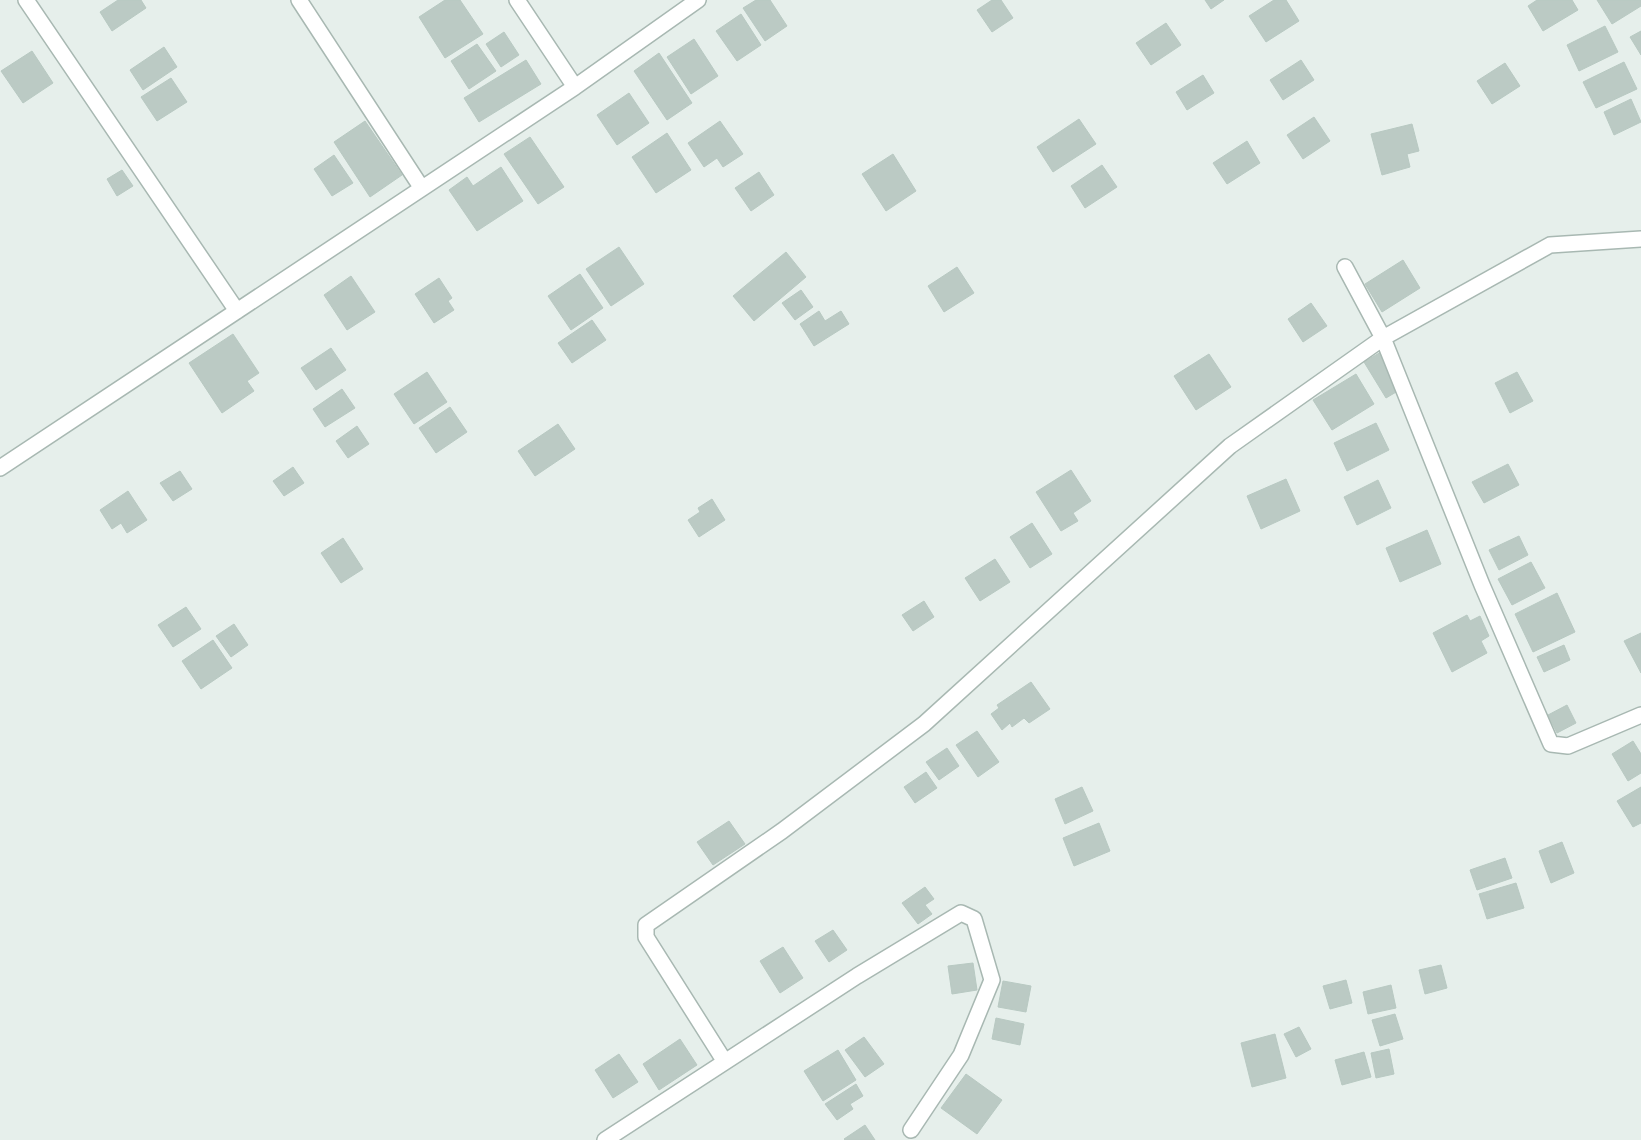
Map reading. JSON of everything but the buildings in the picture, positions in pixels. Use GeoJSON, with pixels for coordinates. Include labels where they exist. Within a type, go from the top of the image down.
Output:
{"type":"FeatureCollection","features":[{"type":"Feature","properties":{"kind":"street"},"geometry":{"type":"LineString","coordinates":[[26,0],[237,310]]}},
{"type":"Feature","properties":{"kind":"street"},"geometry":{"type":"LineString","coordinates":[[298,0],[421,187]]}},
{"type":"Feature","properties":{"kind":"street"},"geometry":{"type":"LineString","coordinates":[[517,0],[575,87]]}},
{"type":"Feature","properties":{"kind":"street"},"geometry":{"type":"LineString","coordinates":[[0,468],[421,187],[575,87],[698,0]]}},
{"type":"Feature","properties":{"kind":"street"},"geometry":{"type":"LineString","coordinates":[[725,1062],[646,937],[646,925],[782,831],[924,724],[1230,446],[1383,338],[1550,245],[1641,239]]}},
{"type":"Feature","properties":{"kind":"street"},"geometry":{"type":"LineString","coordinates":[[1345,267],[1383,338],[1482,585],[1551,744],[1568,746],[1641,715]]}},
{"type":"Feature","properties":{"kind":"street"},"geometry":{"type":"LineString","coordinates":[[605,1140],[857,976],[961,913],[974,919],[992,980],[961,1055],[911,1130]]}}]}
